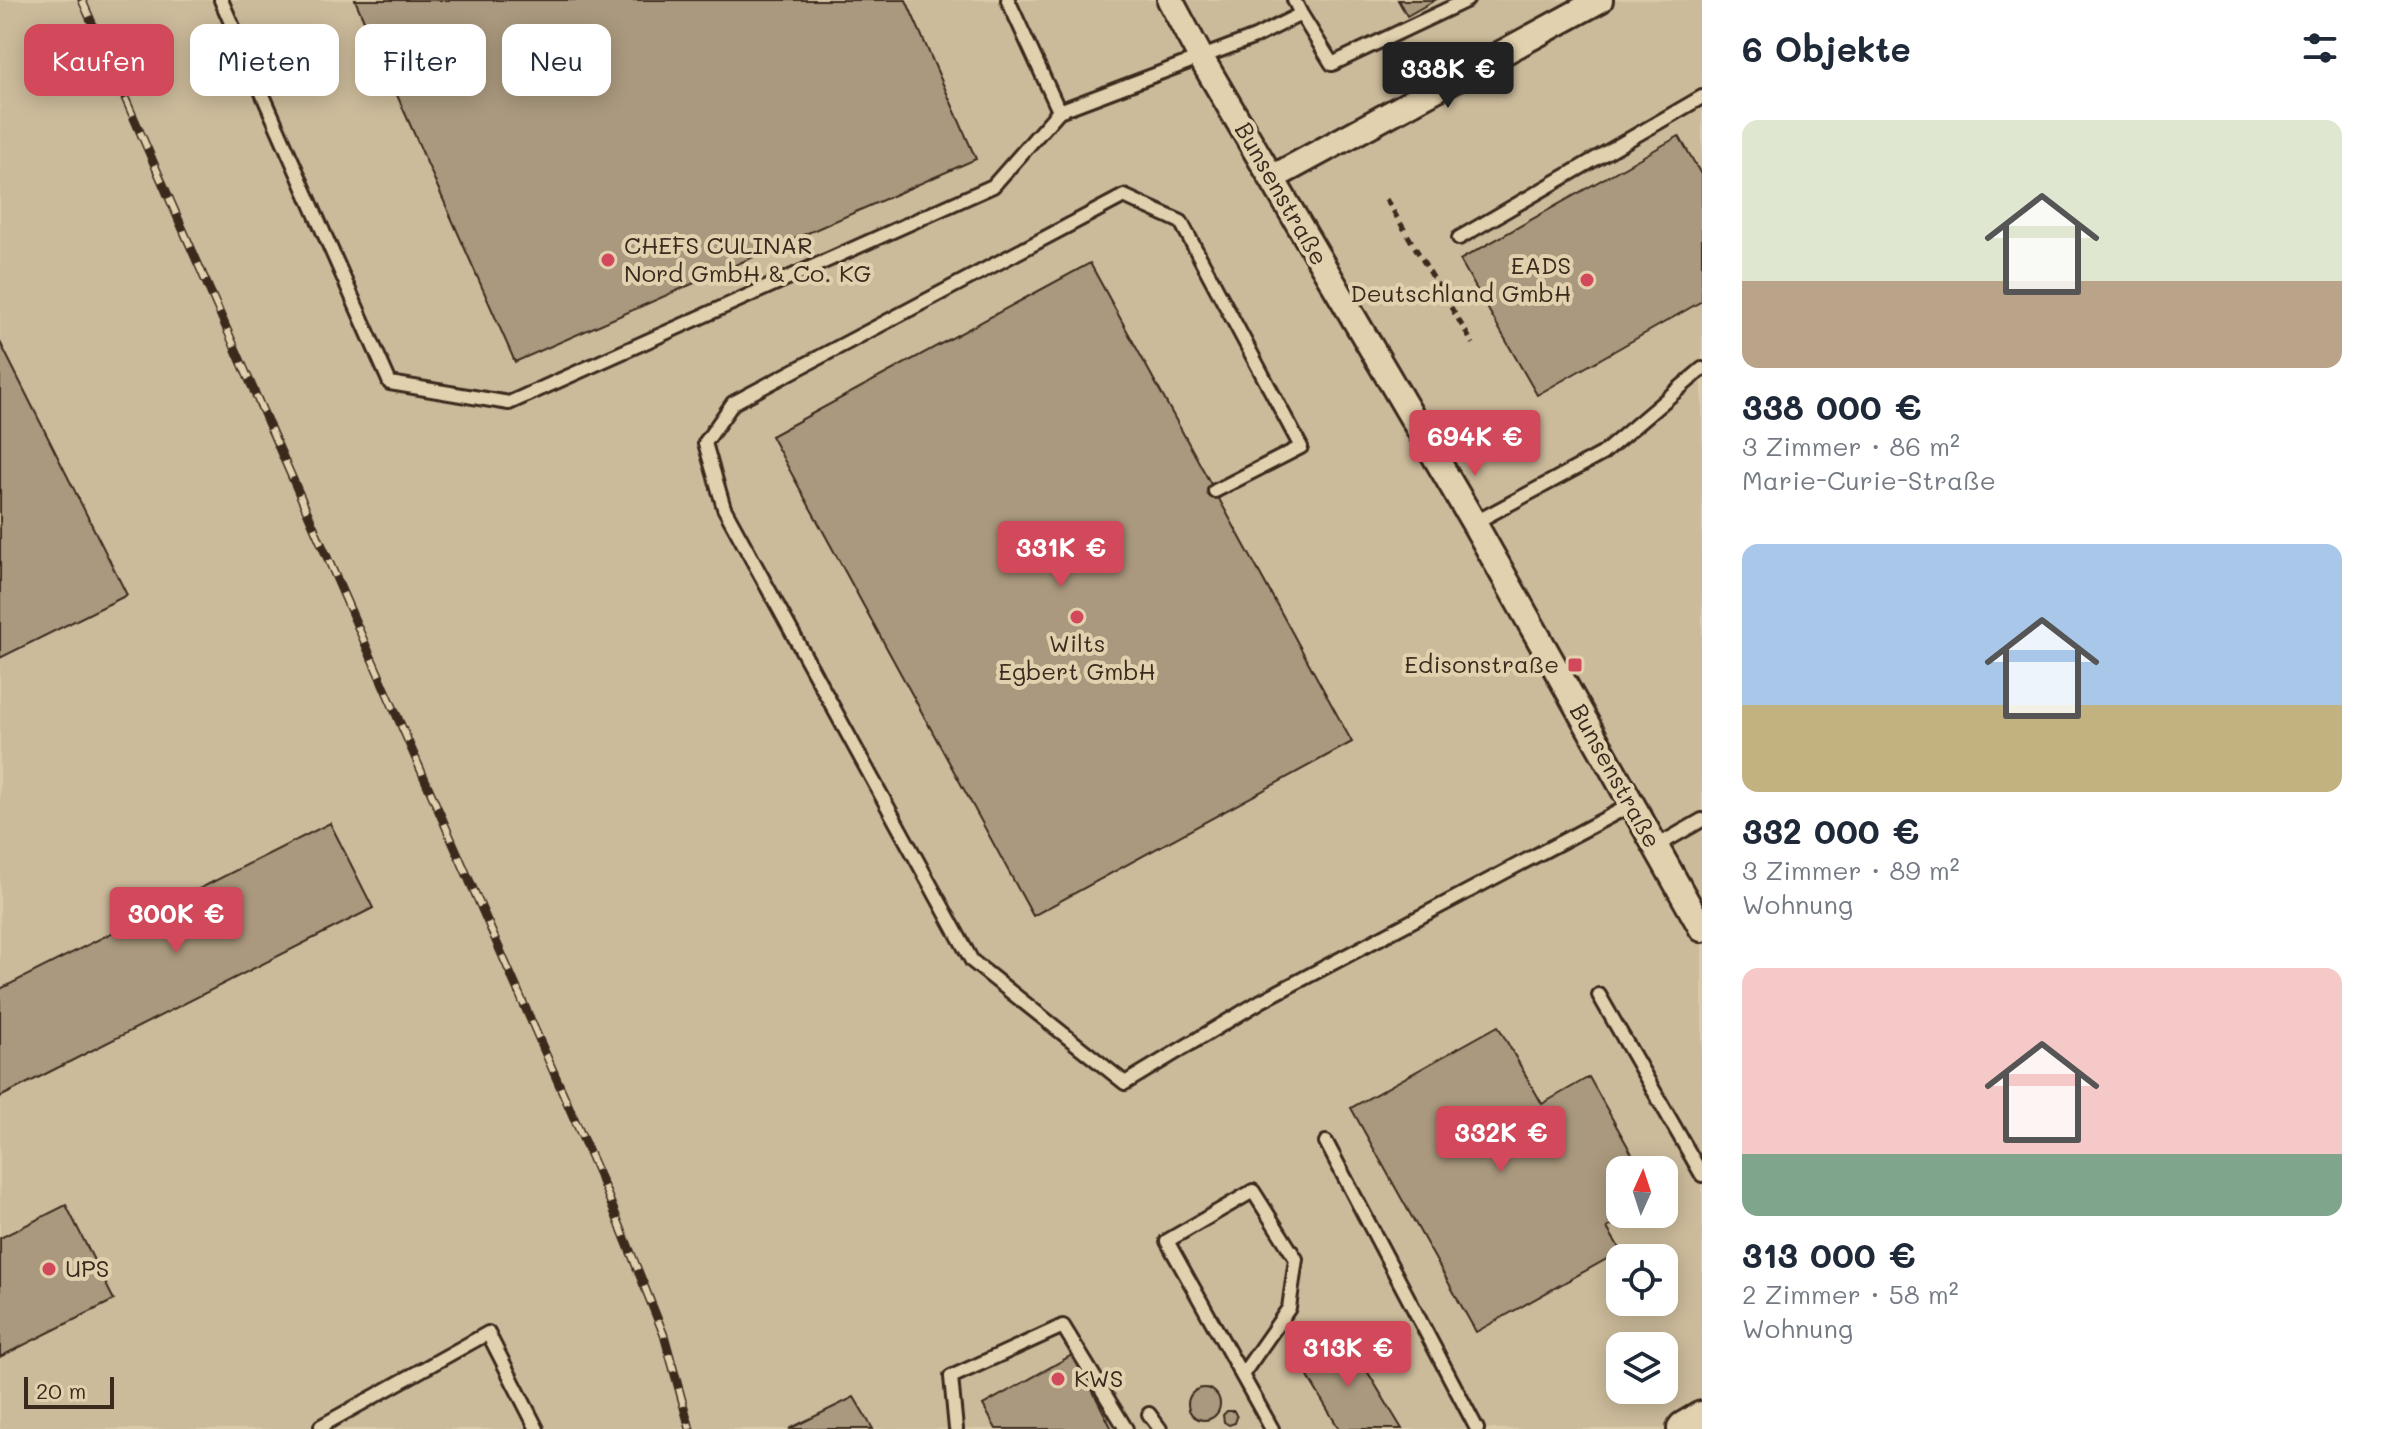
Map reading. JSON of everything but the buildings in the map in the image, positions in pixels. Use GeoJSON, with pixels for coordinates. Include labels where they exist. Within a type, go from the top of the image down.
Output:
{"type":"FeatureCollection","features":[{"type":"Feature","properties":{"kind":"street","name":"Bunsenstraße"},"geometry":{"type":"LineString","coordinates":[[1170,0],[1474,523],[1702,929]]}},
{"type":"Feature","properties":{"kind":"street"},"geometry":{"type":"LineString","coordinates":[[1272,178],[1600,0]]}},
{"type":"Feature","properties":{"kind":"street"},"geometry":{"type":"LineString","coordinates":[[1685,1429],[1702,1419]]}},
{"type":"Feature","properties":{"kind":"lane"},"geometry":{"type":"LineString","coordinates":[[221,0],[390,383],[509,403],[993,186],[1059,111],[1255,37],[1301,14]]}},
{"type":"Feature","properties":{"kind":"lane"},"geometry":{"type":"LineString","coordinates":[[1008,0],[1059,111]]}},
{"type":"Feature","properties":{"kind":"lane"},"geometry":{"type":"LineString","coordinates":[[1294,0],[1332,64],[1467,0]]}},
{"type":"Feature","properties":{"kind":"lane"},"geometry":{"type":"LineString","coordinates":[[1459,238],[1702,97]]}},
{"type":"Feature","properties":{"kind":"lane"},"geometry":{"type":"LineString","coordinates":[[1215,491],[1301,447],[1181,222],[1124,196],[733,403],[705,443],[724,508],[972,961],[1125,1083],[1261,1001],[1631,805]]}},
{"type":"Feature","properties":{"kind":"lane"},"geometry":{"type":"LineString","coordinates":[[1474,523],[1602,454],[1702,369]]}},
{"type":"Feature","properties":{"kind":"lane"},"geometry":{"type":"LineString","coordinates":[[1655,847],[1702,820]]}},
{"type":"Feature","properties":{"kind":"lane"},"geometry":{"type":"LineString","coordinates":[[1599,995],[1702,1175]]}},
{"type":"Feature","properties":{"kind":"lane"},"geometry":{"type":"LineString","coordinates":[[1326,1142],[1477,1429]]}},
{"type":"Feature","properties":{"kind":"lane"},"geometry":{"type":"LineString","coordinates":[[1242,1375],[1289,1308],[1296,1259],[1253,1191],[1167,1241],[1272,1429]]}},
{"type":"Feature","properties":{"kind":"lane"},"geometry":{"type":"LineString","coordinates":[[956,1429],[951,1377],[1063,1326],[1126,1429]]}},
{"type":"Feature","properties":{"kind":"lane"},"geometry":{"type":"LineString","coordinates":[[323,1429],[321,1426],[488,1333],[537,1429]]}},
{"type":"Feature","properties":{"kind":"lane"},"geometry":{"type":"LineString","coordinates":[[1149,1414],[1160,1429]]}},
{"type":"Feature","properties":{"kind":"path"},"geometry":{"type":"LineString","coordinates":[[1386,199],[1473,344]]}},
{"type":"Feature","properties":{"kind":"shaded area"},"geometry":{"type":"Polygon","coordinates":[[[0,0],[1702,0],[1702,1429],[0,1429],[0,0]]]}},
{"type":"Feature","properties":{"kind":"railway"},"geometry":{"type":"LineString","coordinates":[[82,0],[606,1191],[664,1335],[690,1429]]}},
{"type":"Feature","properties":{"kind":"place","name":"CHEFS CULINAR Nord GmbH & Co. KG"},"geometry":{"type":"Point","coordinates":[608,260]}},
{"type":"Feature","properties":{"kind":"place","name":"EADS Deutschland GmbH"},"geometry":{"type":"Point","coordinates":[1587,280]}},
{"type":"Feature","properties":{"kind":"place","name":"Wilts Egbert GmbH"},"geometry":{"type":"Point","coordinates":[1077,617]}},
{"type":"Feature","properties":{"kind":"place","name":"Edisonstraße"},"geometry":{"type":"Point","coordinates":[1575,665]}},
{"type":"Feature","properties":{"kind":"place","name":"UPS"},"geometry":{"type":"Point","coordinates":[49,1269]}},
{"type":"Feature","properties":{"kind":"place","name":"KWS"},"geometry":{"type":"Point","coordinates":[1058,1379]}}]}
